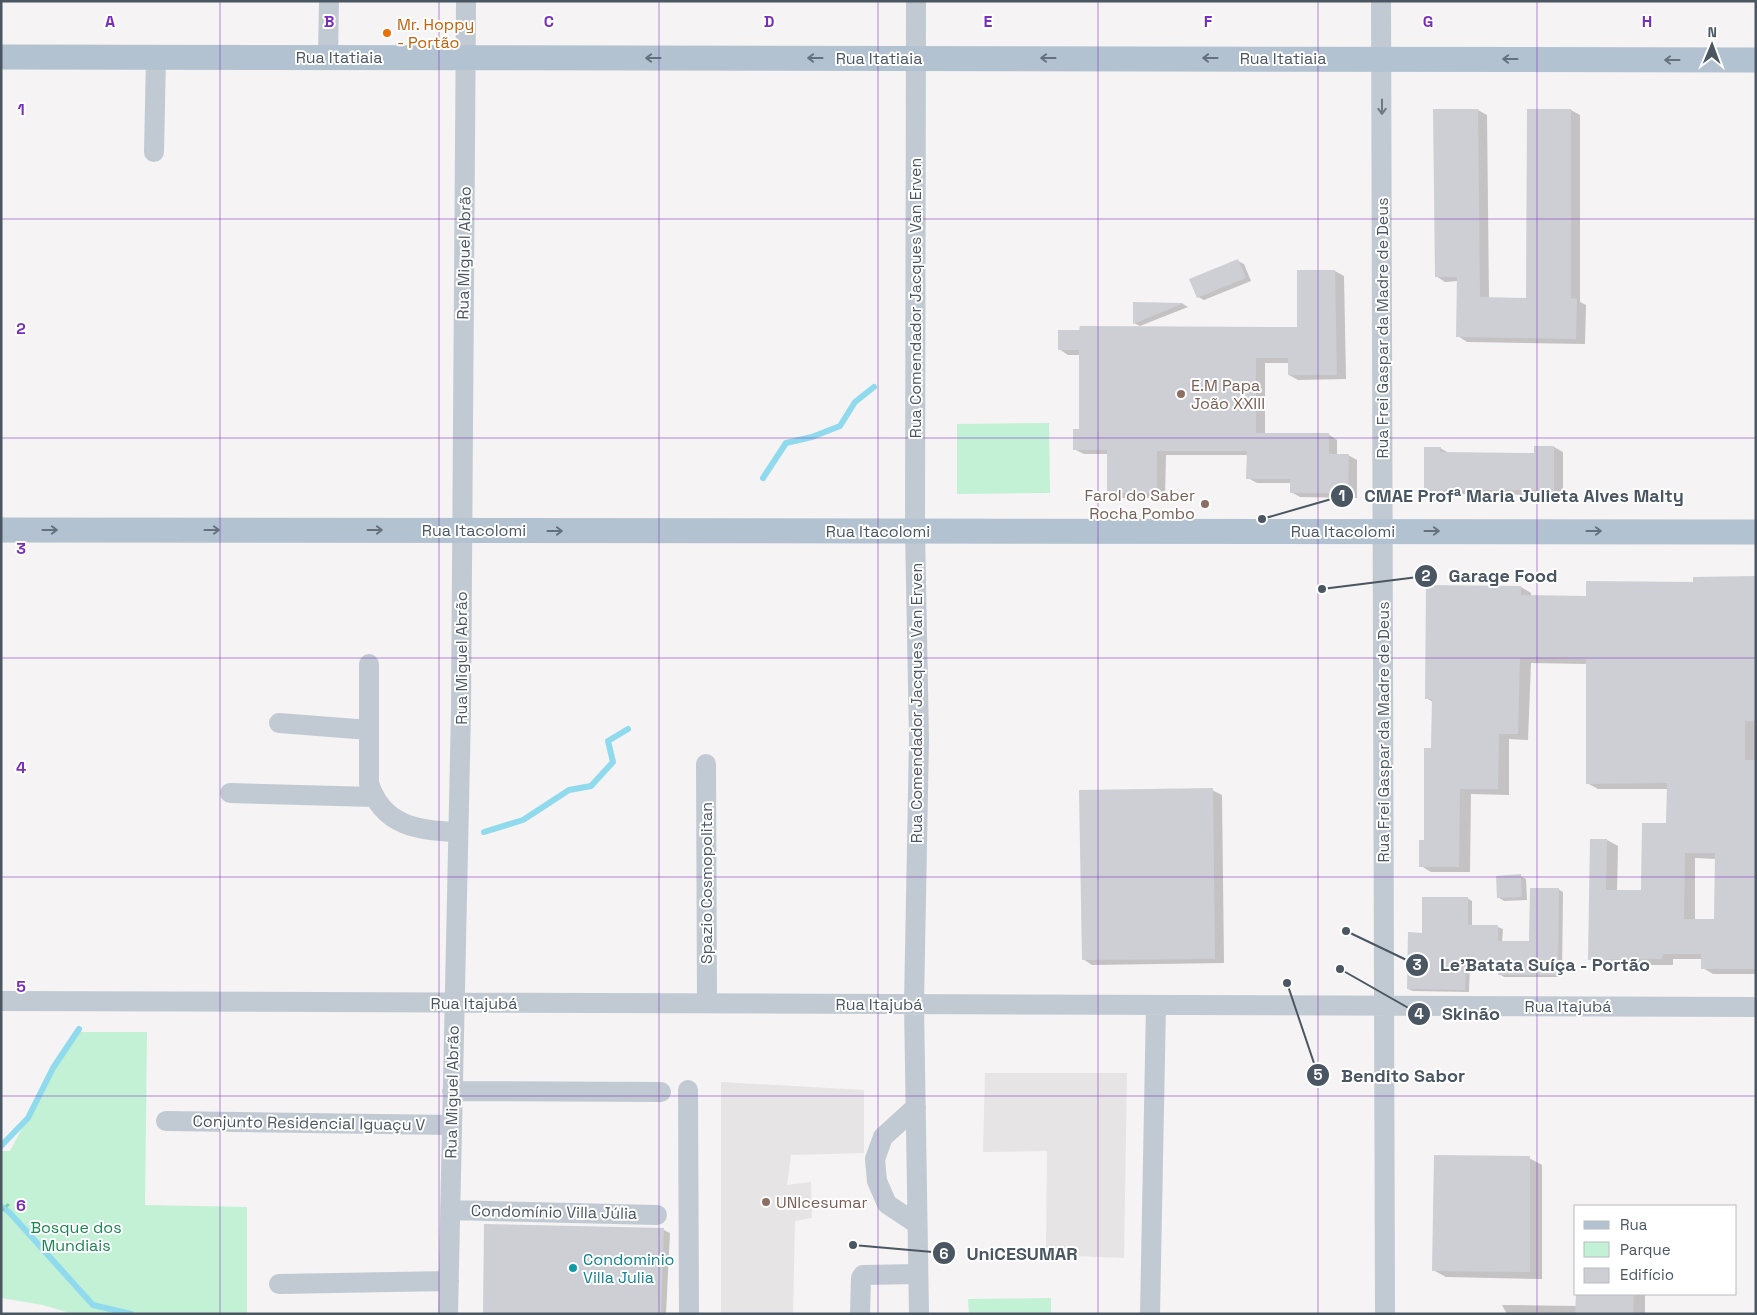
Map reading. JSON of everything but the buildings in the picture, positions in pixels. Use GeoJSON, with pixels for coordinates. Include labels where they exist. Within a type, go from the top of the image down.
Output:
{"type":"FeatureCollection","features":[{"type":"Feature","properties":{"kind":"main road","name":"Rua Itatiaia"},"geometry":{"type":"LineString","coordinates":[[1,57],[1756,60]]}},
{"type":"Feature","properties":{"kind":"main road","name":"Rua Itacolomi"},"geometry":{"type":"LineString","coordinates":[[1,530],[1756,532]]}},
{"type":"Feature","properties":{"kind":"street"},"geometry":{"type":"LineString","coordinates":[[328,57],[329,1]]}},
{"type":"Feature","properties":{"kind":"street","name":"Rua Miguel Abrão"},"geometry":{"type":"LineString","coordinates":[[448,1314],[461,711],[466,1]]}},
{"type":"Feature","properties":{"kind":"street","name":"Rua Comendador Jacques Van Erven"},"geometry":{"type":"LineString","coordinates":[[916,1],[915,531],[919,739],[914,1004],[919,1314]]}},
{"type":"Feature","properties":{"kind":"street","name":"Rua Frei Gaspar da Madre de Deus"},"geometry":{"type":"LineString","coordinates":[[1381,1],[1385,1314]]}},
{"type":"Feature","properties":{"kind":"street"},"geometry":{"type":"LineString","coordinates":[[154,152],[156,58]]}},
{"type":"Feature","properties":{"kind":"street"},"geometry":{"type":"LineString","coordinates":[[369,664],[369,784],[374,798],[394,820],[412,827],[433,831],[458,832]]}},
{"type":"Feature","properties":{"kind":"street"},"geometry":{"type":"LineString","coordinates":[[279,723],[369,730]]}},
{"type":"Feature","properties":{"kind":"street","name":"Spazio Cosmopolitan"},"geometry":{"type":"LineString","coordinates":[[706,764],[707,1003]]}},
{"type":"Feature","properties":{"kind":"street"},"geometry":{"type":"LineString","coordinates":[[230,793],[374,798]]}},
{"type":"Feature","properties":{"kind":"street","name":"Rua Itajubá"},"geometry":{"type":"LineString","coordinates":[[1,1001],[1756,1007]]}},
{"type":"Feature","properties":{"kind":"street"},"geometry":{"type":"LineString","coordinates":[[1150,1314],[1156,1004]]}},
{"type":"Feature","properties":{"kind":"street"},"geometry":{"type":"LineString","coordinates":[[688,1090],[689,1314]]}},
{"type":"Feature","properties":{"kind":"street"},"geometry":{"type":"LineString","coordinates":[[452,1091],[661,1092]]}},
{"type":"Feature","properties":{"kind":"street"},"geometry":{"type":"LineString","coordinates":[[916,1107],[884,1137],[875,1159],[877,1181],[887,1204],[918,1224]]}},
{"type":"Feature","properties":{"kind":"street","name":"Conjunto Residencial Iguaçu V"},"geometry":{"type":"LineString","coordinates":[[166,1121],[452,1125]]}},
{"type":"Feature","properties":{"kind":"street","name":"Condomínio Villa Júlia"},"geometry":{"type":"LineString","coordinates":[[450,1210],[657,1215]]}},
{"type":"Feature","properties":{"kind":"street"},"geometry":{"type":"LineString","coordinates":[[860,1314],[861,1278],[863,1275],[918,1274]]}},
{"type":"Feature","properties":{"kind":"street"},"geometry":{"type":"LineString","coordinates":[[279,1284],[449,1281]]}},
{"type":"Feature","properties":{"kind":"path"},"geometry":{"type":"LineString","coordinates":[[1,1210],[9,1204]]}},
{"type":"Feature","properties":{"kind":"shaded area"},"geometry":{"type":"Polygon","coordinates":[[[985,1073],[1127,1073],[1124,1258],[1046,1255],[1047,1151],[983,1152],[985,1073]]]}},
{"type":"Feature","properties":{"kind":"shaded area","name":"UNIcesumar"},"geometry":{"type":"Polygon","coordinates":[[[721,1082],[864,1090],[864,1153],[791,1155],[787,1185],[811,1182],[812,1218],[795,1221],[793,1314],[721,1314],[721,1082]]]}},
{"type":"Feature","properties":{"kind":"green space"},"geometry":{"type":"Polygon","coordinates":[[[1049,423],[1050,493],[957,494],[957,424],[1049,423]]]}},
{"type":"Feature","properties":{"kind":"green space","name":"Bosque dos Mundiais"},"geometry":{"type":"Polygon","coordinates":[[[74,1032],[147,1032],[145,1205],[247,1207],[247,1314],[73,1314],[43,1305],[1,1298],[1,1151],[10,1151],[74,1032]]]}},
{"type":"Feature","properties":{"kind":"green space"},"geometry":{"type":"Polygon","coordinates":[[[1051,1298],[1051,1314],[969,1314],[968,1299],[1051,1298]]]}},
{"type":"Feature","properties":{"kind":"waterway"},"geometry":{"type":"LineString","coordinates":[[763,478],[786,443],[812,437],[840,426],[855,402],[874,387]]}},
{"type":"Feature","properties":{"kind":"waterway"},"geometry":{"type":"LineString","coordinates":[[484,832],[523,820],[569,790],[591,786],[613,762],[608,741],[628,729]]}},
{"type":"Feature","properties":{"kind":"waterway"},"geometry":{"type":"LineString","coordinates":[[1,1146],[28,1118],[53,1068],[79,1029]]}},
{"type":"Feature","properties":{"kind":"waterway"},"geometry":{"type":"LineString","coordinates":[[1,1206],[10,1213],[93,1305],[131,1314]]}},
{"type":"Feature","properties":{"kind":"place","name":"Mr. Hoppy - Portão"},"geometry":{"type":"Point","coordinates":[387,33]}},
{"type":"Feature","properties":{"kind":"place","name":"E.M Papa João XXIII"},"geometry":{"type":"Point","coordinates":[1181,394]}},
{"type":"Feature","properties":{"kind":"place","name":"Farol do Saber Rocha Pombo"},"geometry":{"type":"Point","coordinates":[1205,504]}},
{"type":"Feature","properties":{"kind":"place","name":"CMAE Profª Maria Julieta Alves Malty"},"geometry":{"type":"Point","coordinates":[1262,519]}},
{"type":"Feature","properties":{"kind":"place","name":"Garage Food"},"geometry":{"type":"Point","coordinates":[1322,589]}},
{"type":"Feature","properties":{"kind":"place","name":"Le'Batata Suíça - Portão"},"geometry":{"type":"Point","coordinates":[1346,931]}},
{"type":"Feature","properties":{"kind":"place","name":"Skinão"},"geometry":{"type":"Point","coordinates":[1340,969]}},
{"type":"Feature","properties":{"kind":"place","name":"Bendito Sabor"},"geometry":{"type":"Point","coordinates":[1287,983]}},
{"type":"Feature","properties":{"kind":"place","name":"UNIcesumar"},"geometry":{"type":"Point","coordinates":[766,1202]}},
{"type":"Feature","properties":{"kind":"place","name":"UniCESUMAR"},"geometry":{"type":"Point","coordinates":[853,1245]}},
{"type":"Feature","properties":{"kind":"place","name":"Condominio Villa Julia"},"geometry":{"type":"Point","coordinates":[573,1268]}}]}
